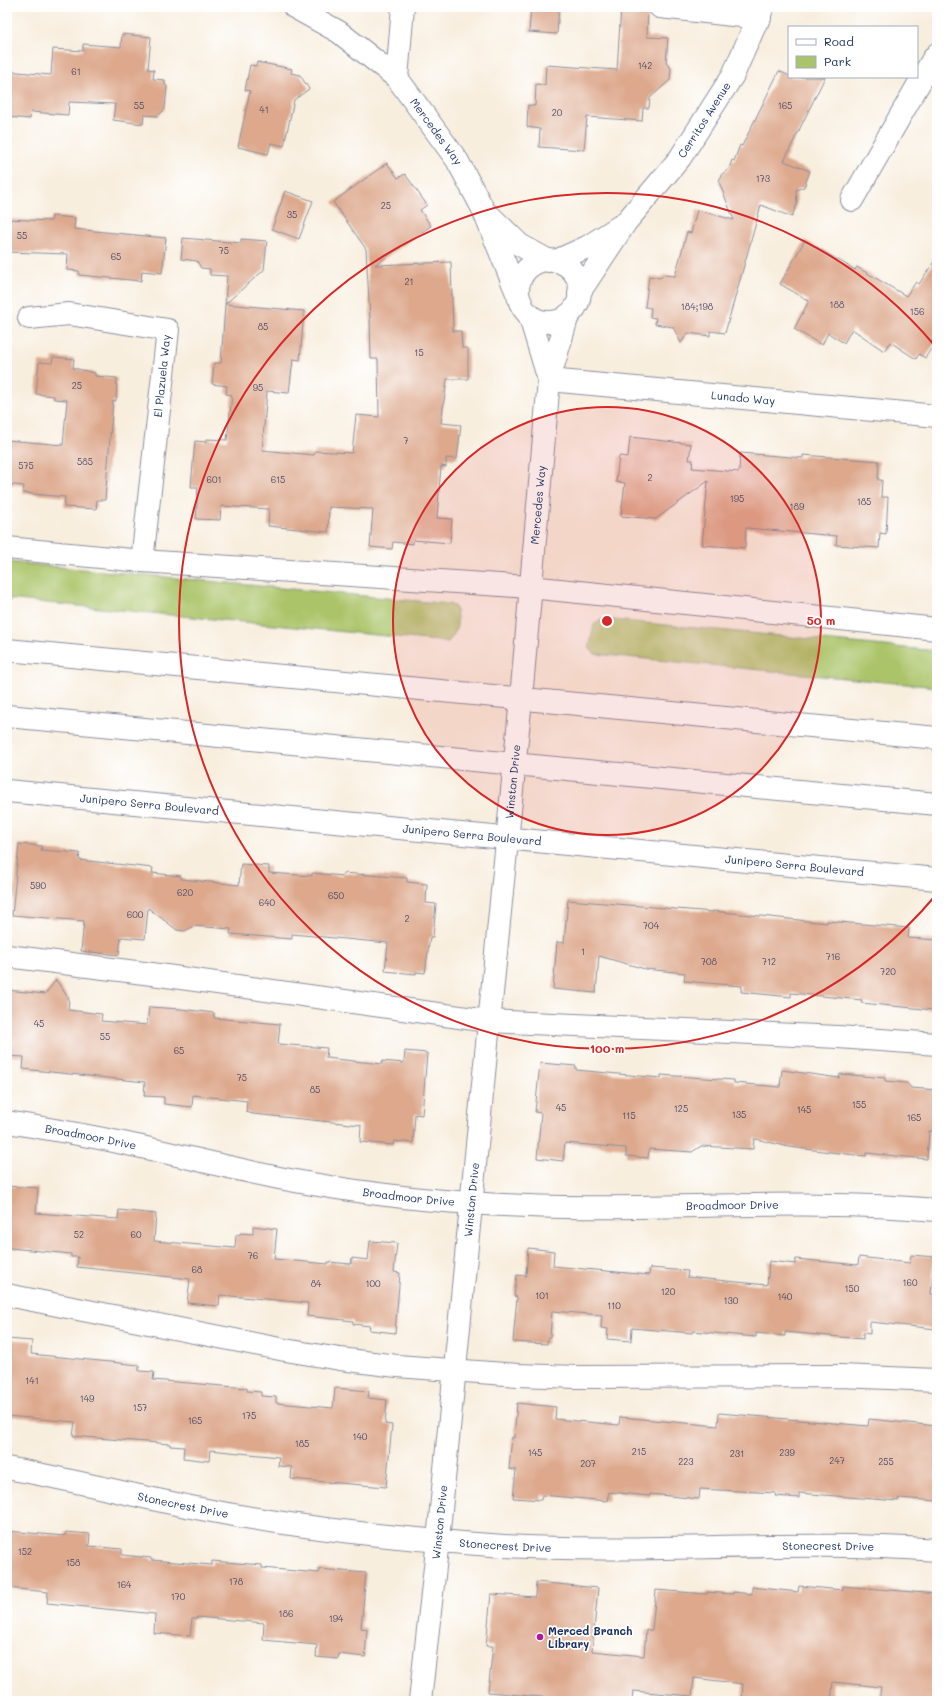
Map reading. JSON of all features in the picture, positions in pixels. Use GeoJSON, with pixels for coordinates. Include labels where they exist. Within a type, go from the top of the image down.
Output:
{"type":"FeatureCollection","features":[{"type":"Feature","properties":{"kind":"street","name":"Mercedes Way"},"geometry":{"type":"LineString","coordinates":[[294,7],[339,32],[397,78],[457,160],[482,207],[525,308],[549,380],[520,699]]}},
{"type":"Feature","properties":{"kind":"street"},"geometry":{"type":"LineString","coordinates":[[397,78],[403,7]]}},
{"type":"Feature","properties":{"kind":"street"},"geometry":{"type":"LineString","coordinates":[[660,7],[761,12]]}},
{"type":"Feature","properties":{"kind":"street","name":"Cerritos Avenue"},"geometry":{"type":"LineString","coordinates":[[568,315],[575,308],[579,299],[579,293],[626,222],[680,158],[733,75],[761,12]]}},
{"type":"Feature","properties":{"kind":"street"},"geometry":{"type":"LineString","coordinates":[[852,200],[937,54]]}},
{"type":"Feature","properties":{"kind":"street"},"geometry":{"type":"LineString","coordinates":[[482,207],[520,245],[552,261],[563,263],[571,269],[577,278],[580,288],[579,293]]}},
{"type":"Feature","properties":{"kind":"street","name":"Cerritos Avenue"},"geometry":{"type":"LineString","coordinates":[[525,308],[518,292],[520,282],[532,265],[542,261],[552,261],[586,248],[626,222]]}},
{"type":"Feature","properties":{"kind":"street"},"geometry":{"type":"LineString","coordinates":[[525,308],[541,321],[551,322],[560,320],[568,315]]}},
{"type":"Feature","properties":{"kind":"street","name":"El Plazuela Way"},"geometry":{"type":"LineString","coordinates":[[29,318],[69,314],[168,330],[142,561]]}},
{"type":"Feature","properties":{"kind":"street"},"geometry":{"type":"LineString","coordinates":[[549,380],[568,315]]}},
{"type":"Feature","properties":{"kind":"street","name":"Lunado Way"},"geometry":{"type":"LineString","coordinates":[[549,380],[937,416]]}},
{"type":"Feature","properties":{"kind":"street"},"geometry":{"type":"LineString","coordinates":[[7,548],[142,561],[530,588],[937,629]]}},
{"type":"Feature","properties":{"kind":"street"},"geometry":{"type":"LineString","coordinates":[[7,650],[937,738]]}},
{"type":"Feature","properties":{"kind":"street","name":"Winston Drive"},"geometry":{"type":"LineString","coordinates":[[420,1701],[438,1540],[520,699]]}},
{"type":"Feature","properties":{"kind":"street"},"geometry":{"type":"LineString","coordinates":[[7,716],[937,804]]}},
{"type":"Feature","properties":{"kind":"street","name":"Junipero Serra Boulevard"},"geometry":{"type":"LineString","coordinates":[[7,791],[937,879]]}},
{"type":"Feature","properties":{"kind":"street"},"geometry":{"type":"LineString","coordinates":[[7,956],[152,974],[488,1021],[838,1037],[937,1044]]}},
{"type":"Feature","properties":{"kind":"street","name":"Broadmoor Drive"},"geometry":{"type":"LineString","coordinates":[[7,1122],[111,1140],[232,1168],[318,1185],[405,1197],[471,1203],[620,1208],[793,1204],[858,1205],[937,1210]]}},
{"type":"Feature","properties":{"kind":"street"},"geometry":{"type":"LineString","coordinates":[[7,1295],[286,1350],[340,1359],[454,1370],[578,1377],[840,1376],[937,1380]]}},
{"type":"Feature","properties":{"kind":"street","name":"Stonecrest Drive"},"geometry":{"type":"LineString","coordinates":[[7,1468],[197,1508],[313,1527],[438,1540],[502,1545],[599,1549],[755,1545],[877,1547],[937,1550]]}},
{"type":"Feature","properties":{"kind":"green space"},"geometry":{"type":"Polygon","coordinates":[[[7,562],[449,604],[455,607],[457,626],[454,634],[448,642],[7,599],[7,562]]]}},
{"type":"Feature","properties":{"kind":"green space"},"geometry":{"type":"Polygon","coordinates":[[[603,619],[937,651],[937,687],[595,654],[589,648],[594,624],[603,619]]]}},
{"type":"Feature","properties":{"kind":"building"},"geometry":{"type":"Polygon","coordinates":[[[531,7],[559,7],[557,34],[529,32],[531,7]]]}},
{"type":"Feature","properties":{"kind":"building"},"geometry":{"type":"Polygon","coordinates":[[[621,7],[648,8],[647,37],[668,38],[666,63],[671,68],[670,80],[650,98],[649,108],[643,108],[642,121],[587,117],[584,150],[539,147],[540,129],[527,127],[528,105],[535,106],[536,84],[545,85],[546,65],[617,70],[621,7]]]}},
{"type":"Feature","properties":{"kind":"building"},"geometry":{"type":"Polygon","coordinates":[[[122,34],[151,37],[148,69],[154,70],[153,79],[165,80],[165,85],[167,86],[165,109],[158,116],[144,115],[143,124],[113,120],[115,104],[69,102],[68,115],[31,112],[30,119],[7,117],[7,71],[51,75],[53,49],[83,51],[83,44],[121,47],[122,34]]]}},
{"type":"Feature","properties":{"kind":"building"},"geometry":{"type":"Polygon","coordinates":[[[257,62],[292,69],[291,73],[300,75],[309,89],[294,100],[284,146],[271,143],[268,154],[238,147],[250,91],[245,90],[250,65],[256,66],[257,62]]]}},
{"type":"Feature","properties":{"kind":"building"},"geometry":{"type":"Polygon","coordinates":[[[779,71],[788,75],[788,78],[825,78],[784,161],[810,171],[804,187],[796,190],[797,203],[792,217],[761,205],[725,333],[710,331],[710,336],[688,333],[681,343],[673,327],[655,324],[656,318],[650,317],[651,308],[645,307],[649,276],[660,278],[664,275],[675,276],[687,232],[691,233],[697,210],[734,220],[719,182],[721,175],[729,169],[732,160],[734,161],[740,145],[742,146],[779,71]]]}},
{"type":"Feature","properties":{"kind":"building"},"geometry":{"type":"Polygon","coordinates":[[[387,163],[398,178],[405,174],[427,205],[420,210],[431,226],[375,265],[451,262],[453,331],[461,331],[462,348],[468,348],[468,379],[447,379],[441,423],[461,425],[457,459],[446,458],[446,467],[441,466],[437,518],[452,519],[450,543],[413,540],[413,544],[393,542],[392,549],[370,547],[373,509],[329,507],[328,532],[268,526],[269,509],[221,506],[220,520],[196,519],[198,487],[191,487],[195,441],[206,442],[206,439],[227,440],[232,395],[226,394],[227,386],[212,384],[214,363],[221,363],[225,304],[304,311],[300,360],[293,359],[289,393],[267,391],[262,450],[314,455],[315,451],[352,453],[356,415],[379,417],[378,359],[371,359],[366,249],[333,202],[387,163]]]}},
{"type":"Feature","properties":{"kind":"building"},"geometry":{"type":"Polygon","coordinates":[[[285,191],[313,201],[299,239],[272,229],[285,191]]]}},
{"type":"Feature","properties":{"kind":"building"},"geometry":{"type":"Polygon","coordinates":[[[52,216],[75,218],[74,229],[166,238],[162,273],[142,271],[141,281],[79,275],[79,271],[67,270],[68,254],[7,252],[7,219],[51,221],[52,216]]]}},
{"type":"Feature","properties":{"kind":"building"},"geometry":{"type":"Polygon","coordinates":[[[183,238],[241,243],[241,239],[267,241],[264,270],[225,304],[227,276],[210,275],[210,269],[201,268],[197,261],[181,259],[183,238]]]}},
{"type":"Feature","properties":{"kind":"building"},"geometry":{"type":"Polygon","coordinates":[[[805,240],[855,270],[857,267],[906,296],[916,282],[919,284],[937,257],[937,340],[925,358],[919,354],[916,359],[890,342],[884,351],[852,329],[844,343],[828,333],[822,345],[794,329],[809,301],[780,284],[805,240]]]}},
{"type":"Feature","properties":{"kind":"building"},"geometry":{"type":"Polygon","coordinates":[[[53,357],[74,359],[73,368],[95,373],[95,376],[117,378],[116,401],[113,401],[105,500],[97,500],[96,509],[64,507],[65,497],[23,493],[24,486],[7,484],[7,440],[63,445],[67,400],[54,399],[54,396],[36,394],[39,362],[52,363],[53,357]]]}},
{"type":"Feature","properties":{"kind":"building"},"geometry":{"type":"Polygon","coordinates":[[[630,437],[691,444],[689,460],[693,460],[692,468],[739,472],[740,453],[803,458],[803,455],[879,461],[878,480],[882,480],[881,497],[888,497],[886,534],[880,533],[879,548],[836,545],[837,536],[746,528],[745,548],[702,545],[708,481],[656,519],[621,516],[625,483],[616,482],[619,456],[628,457],[630,437]]]}},
{"type":"Feature","properties":{"kind":"building"},"geometry":{"type":"Polygon","coordinates":[[[19,844],[42,846],[41,850],[80,853],[79,860],[153,868],[152,873],[181,876],[181,879],[239,885],[241,864],[269,866],[269,873],[312,876],[312,873],[343,876],[343,873],[407,878],[407,882],[427,884],[426,903],[436,904],[433,937],[430,937],[425,973],[416,972],[416,974],[385,971],[388,943],[292,934],[292,939],[230,934],[231,929],[194,926],[185,931],[177,930],[148,908],[145,939],[121,937],[119,955],[81,951],[84,921],[12,915],[19,844]]]}},
{"type":"Feature","properties":{"kind":"building"},"geometry":{"type":"Polygon","coordinates":[[[568,900],[713,911],[827,923],[827,921],[909,928],[908,938],[937,940],[937,1003],[935,1002],[934,1010],[861,1003],[862,1000],[791,993],[791,997],[741,992],[742,986],[684,981],[685,973],[645,969],[599,956],[596,993],[553,989],[557,942],[564,943],[568,900]]]}},
{"type":"Feature","properties":{"kind":"building"},"geometry":{"type":"Polygon","coordinates":[[[56,980],[69,999],[68,1010],[102,1014],[101,1021],[147,1025],[149,1007],[181,1009],[214,1013],[214,1018],[280,1024],[278,1044],[327,1048],[326,1058],[382,1064],[382,1061],[404,1063],[405,1051],[427,1053],[422,1115],[415,1114],[413,1143],[394,1141],[393,1145],[360,1142],[361,1125],[253,1114],[246,1112],[247,1101],[193,1095],[192,1107],[164,1104],[164,1097],[144,1096],[145,1082],[23,1069],[24,1057],[7,1056],[7,990],[45,994],[56,980]]]}},
{"type":"Feature","properties":{"kind":"building"},"geometry":{"type":"Polygon","coordinates":[[[540,1063],[576,1066],[576,1070],[661,1078],[661,1075],[734,1080],[734,1083],[780,1087],[782,1070],[839,1078],[840,1074],[885,1078],[885,1081],[907,1083],[911,1088],[937,1090],[937,1131],[929,1131],[927,1159],[866,1153],[866,1156],[855,1155],[789,1147],[756,1139],[754,1139],[753,1149],[701,1146],[692,1152],[649,1149],[648,1158],[626,1156],[626,1148],[565,1143],[563,1161],[537,1158],[541,1113],[535,1112],[540,1063]]]}},
{"type":"Feature","properties":{"kind":"building"},"geometry":{"type":"Polygon","coordinates":[[[7,1186],[38,1188],[36,1213],[118,1219],[119,1210],[156,1214],[154,1241],[235,1248],[236,1235],[240,1235],[240,1233],[253,1234],[253,1226],[277,1229],[274,1259],[328,1264],[328,1262],[351,1264],[352,1258],[368,1260],[370,1241],[397,1243],[394,1272],[400,1273],[395,1333],[369,1330],[370,1326],[353,1324],[353,1321],[307,1316],[308,1303],[220,1295],[219,1306],[187,1303],[190,1279],[77,1267],[78,1257],[71,1257],[71,1254],[7,1247],[7,1186]]]}},
{"type":"Feature","properties":{"kind":"building"},"geometry":{"type":"Polygon","coordinates":[[[528,1248],[554,1251],[553,1266],[649,1275],[650,1268],[688,1271],[687,1277],[767,1285],[769,1261],[795,1264],[796,1259],[858,1265],[859,1257],[910,1263],[911,1255],[935,1257],[931,1294],[937,1295],[936,1329],[870,1322],[870,1334],[863,1333],[863,1339],[785,1332],[785,1336],[756,1333],[756,1337],[693,1331],[692,1333],[632,1328],[631,1341],[607,1339],[608,1329],[601,1328],[602,1315],[552,1311],[550,1337],[548,1337],[547,1344],[513,1342],[517,1297],[514,1296],[517,1275],[526,1276],[528,1248]]]}},
{"type":"Feature","properties":{"kind":"building"},"geometry":{"type":"Polygon","coordinates":[[[7,1339],[32,1341],[31,1354],[139,1365],[139,1371],[154,1372],[153,1380],[247,1388],[247,1391],[261,1392],[261,1396],[276,1397],[276,1403],[333,1408],[335,1388],[369,1391],[368,1398],[387,1400],[385,1424],[392,1425],[386,1487],[291,1479],[292,1467],[278,1466],[279,1457],[210,1450],[209,1461],[183,1458],[184,1447],[170,1446],[170,1444],[73,1436],[75,1422],[7,1416],[7,1339]]]}},
{"type":"Feature","properties":{"kind":"building"},"geometry":{"type":"Polygon","coordinates":[[[517,1403],[556,1407],[555,1419],[619,1425],[620,1417],[718,1426],[719,1413],[868,1426],[869,1419],[937,1426],[937,1501],[899,1498],[898,1501],[799,1493],[799,1498],[775,1496],[776,1493],[700,1489],[699,1499],[609,1492],[607,1501],[542,1495],[541,1500],[513,1498],[516,1470],[509,1469],[512,1437],[514,1438],[517,1403]]]}},
{"type":"Feature","properties":{"kind":"building"},"geometry":{"type":"Polygon","coordinates":[[[7,1531],[65,1536],[66,1532],[90,1534],[89,1546],[122,1549],[122,1555],[151,1558],[151,1560],[212,1565],[212,1561],[262,1565],[262,1568],[319,1573],[319,1569],[366,1573],[361,1628],[367,1629],[365,1657],[339,1654],[338,1659],[316,1657],[317,1645],[263,1640],[264,1623],[197,1617],[197,1619],[192,1619],[190,1636],[154,1633],[155,1614],[47,1603],[48,1592],[7,1588],[7,1531]]]}},
{"type":"Feature","properties":{"kind":"building"},"geometry":{"type":"Polygon","coordinates":[[[536,1582],[598,1588],[592,1651],[644,1656],[646,1630],[652,1630],[656,1590],[707,1594],[707,1592],[733,1594],[733,1592],[752,1594],[752,1587],[798,1592],[799,1586],[843,1590],[843,1586],[937,1594],[937,1701],[879,1701],[881,1687],[833,1682],[831,1701],[742,1701],[743,1684],[694,1678],[692,1696],[633,1691],[632,1701],[584,1701],[488,1692],[493,1646],[486,1646],[491,1594],[535,1597],[536,1582]]]}},
{"type":"Feature","properties":{"kind":"place","name":"Merced Branch Library"},"geometry":{"type":"Point","coordinates":[540,1637]}}]}
